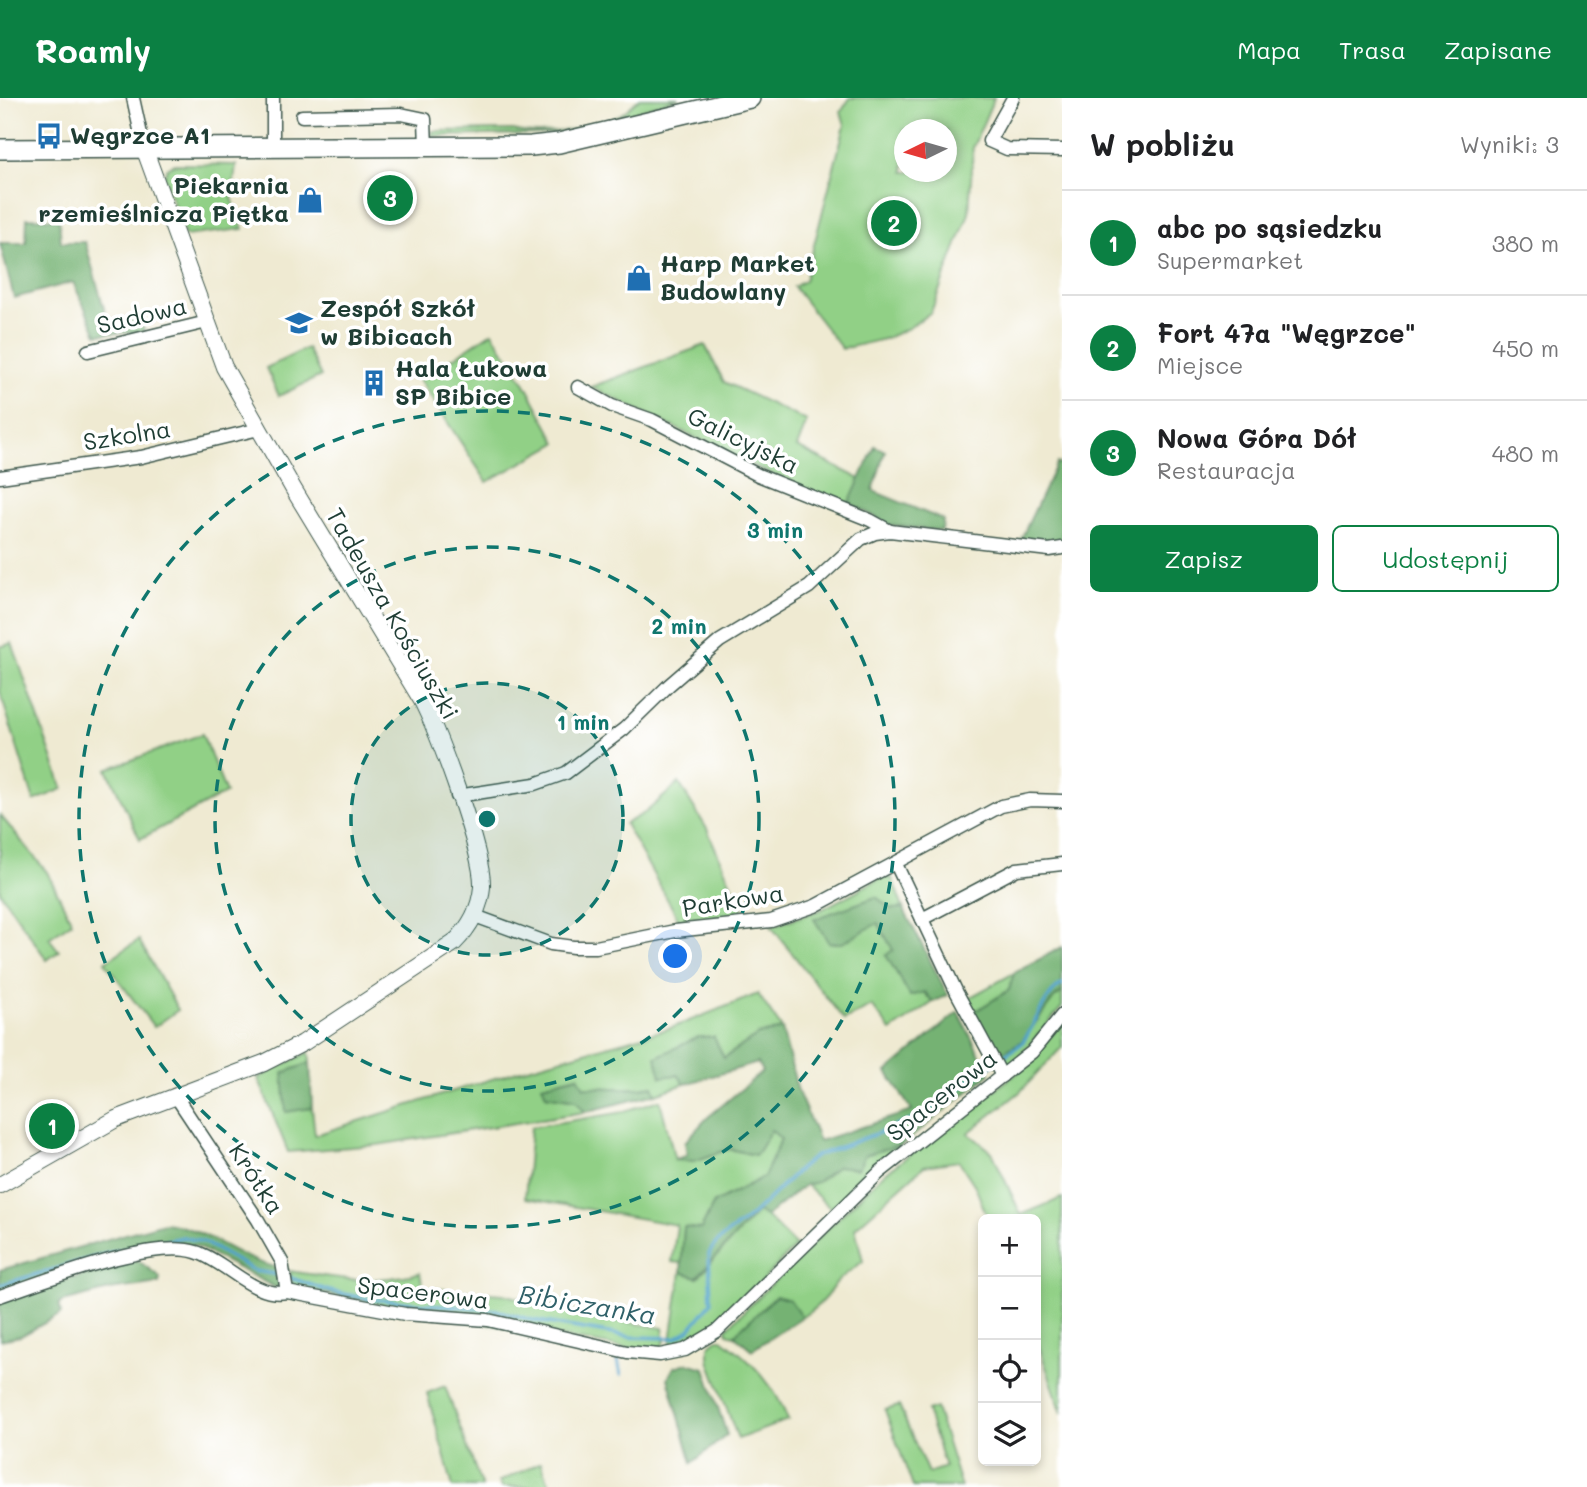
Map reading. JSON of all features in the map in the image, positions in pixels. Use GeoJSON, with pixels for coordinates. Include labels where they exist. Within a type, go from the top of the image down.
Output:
{"type":"FeatureCollection","features":[{"type":"Feature","properties":{"kind":"main road"},"geometry":{"type":"LineString","coordinates":[[0,149],[426,148],[559,143],[721,102],[750,98]]}},
{"type":"Feature","properties":{"kind":"street"},"geometry":{"type":"LineString","coordinates":[[133,98],[144,148]]}},
{"type":"Feature","properties":{"kind":"street"},"geometry":{"type":"LineString","coordinates":[[273,98],[274,149]]}},
{"type":"Feature","properties":{"kind":"street"},"geometry":{"type":"LineString","coordinates":[[1013,98],[989,141],[1007,149],[1062,150]]}},
{"type":"Feature","properties":{"kind":"street"},"geometry":{"type":"LineString","coordinates":[[302,117],[401,114],[425,119],[426,148]]}},
{"type":"Feature","properties":{"kind":"street","name":"Tadeusza Kościuszki"},"geometry":{"type":"LineString","coordinates":[[0,1185],[99,1127],[175,1095],[264,1063],[303,1043],[454,943],[475,916],[480,902],[482,869],[435,729],[421,699],[259,429],[219,356],[144,148]]}},
{"type":"Feature","properties":{"kind":"street","name":"Sadowa"},"geometry":{"type":"LineString","coordinates":[[88,351],[207,322]]}},
{"type":"Feature","properties":{"kind":"street","name":"Galicyjska"},"geometry":{"type":"LineString","coordinates":[[578,387],[612,406],[643,416],[758,475],[870,520],[890,531]]}},
{"type":"Feature","properties":{"kind":"street","name":"Szkolna"},"geometry":{"type":"LineString","coordinates":[[0,477],[141,457],[259,429]]}},
{"type":"Feature","properties":{"kind":"street","name":"Galicyjska"},"geometry":{"type":"LineString","coordinates":[[457,796],[535,784],[566,773],[624,729],[720,641],[809,587],[861,539],[875,533],[890,531],[1049,550],[1062,548]]}},
{"type":"Feature","properties":{"kind":"street","name":"Parkowa"},"geometry":{"type":"LineString","coordinates":[[475,916],[551,944],[596,947],[675,932],[771,921],[815,906],[1000,806],[1030,800],[1062,801]]}},
{"type":"Feature","properties":{"kind":"street"},"geometry":{"type":"LineString","coordinates":[[896,864],[1000,1073]]}},
{"type":"Feature","properties":{"kind":"street"},"geometry":{"type":"LineString","coordinates":[[922,919],[1017,869],[1062,864]]}},
{"type":"Feature","properties":{"kind":"street","name":"Spacerowa"},"geometry":{"type":"LineString","coordinates":[[0,1296],[88,1267],[178,1249],[198,1252],[263,1290],[277,1294],[286,1282],[405,1314],[488,1320],[627,1352],[660,1355],[685,1350],[717,1331],[880,1172],[1000,1073],[1032,1052],[1062,1015]]}},
{"type":"Feature","properties":{"kind":"street","name":"Krótka"},"geometry":{"type":"LineString","coordinates":[[175,1095],[258,1220],[282,1262],[286,1282]]}},
{"type":"Feature","properties":{"kind":"green space"},"geometry":{"type":"Polygon","coordinates":[[[640,98],[679,98],[586,127],[550,134],[432,136],[432,131],[513,130],[538,133],[566,130],[618,116],[640,98]]]}},
{"type":"Feature","properties":{"kind":"green space"},"geometry":{"type":"Polygon","coordinates":[[[850,98],[994,98],[973,147],[969,213],[931,312],[909,328],[884,339],[842,349],[794,287],[805,280],[845,125],[841,112],[850,98]]]}},
{"type":"Feature","properties":{"kind":"green space"},"geometry":{"type":"Polygon","coordinates":[[[175,164],[236,165],[232,198],[243,229],[185,236],[164,177],[167,168],[175,164]]]}},
{"type":"Feature","properties":{"kind":"green space"},"geometry":{"type":"Polygon","coordinates":[[[27,218],[59,219],[61,242],[85,242],[107,319],[142,319],[144,332],[97,334],[73,282],[14,298],[0,243],[26,243],[27,218]]]}},
{"type":"Feature","properties":{"kind":"green space"},"geometry":{"type":"Polygon","coordinates":[[[492,332],[525,384],[557,443],[487,482],[417,376],[455,357],[492,332]]]}},
{"type":"Feature","properties":{"kind":"green space"},"geometry":{"type":"Polygon","coordinates":[[[705,345],[724,382],[807,421],[797,447],[862,480],[847,505],[785,481],[591,387],[705,345]]]}},
{"type":"Feature","properties":{"kind":"green space"},"geometry":{"type":"Polygon","coordinates":[[[307,348],[321,376],[279,396],[266,368],[307,348]]]}},
{"type":"Feature","properties":{"kind":"green space"},"geometry":{"type":"Polygon","coordinates":[[[875,446],[885,451],[873,491],[943,520],[942,531],[890,525],[849,503],[875,446]]]}},
{"type":"Feature","properties":{"kind":"green space"},"geometry":{"type":"Polygon","coordinates":[[[1057,463],[1062,465],[1062,545],[1019,543],[1057,463]]]}},
{"type":"Feature","properties":{"kind":"green space"},"geometry":{"type":"Polygon","coordinates":[[[12,643],[63,789],[34,801],[0,692],[0,647],[12,643]]]}},
{"type":"Feature","properties":{"kind":"green space"},"geometry":{"type":"Polygon","coordinates":[[[202,734],[226,793],[140,839],[107,769],[202,734]]]}},
{"type":"Feature","properties":{"kind":"green space"},"geometry":{"type":"Polygon","coordinates":[[[679,783],[707,829],[745,916],[680,922],[625,824],[646,812],[679,783]]]}},
{"type":"Feature","properties":{"kind":"green space"},"geometry":{"type":"Polygon","coordinates":[[[0,815],[47,872],[72,922],[49,938],[59,951],[47,960],[0,892],[0,815]]]}},
{"type":"Feature","properties":{"kind":"green space"},"geometry":{"type":"Polygon","coordinates":[[[882,877],[892,878],[903,908],[892,910],[876,897],[815,919],[842,943],[878,922],[894,950],[886,955],[933,1002],[891,1031],[872,1006],[844,1020],[771,926],[821,910],[882,877]]]}},
{"type":"Feature","properties":{"kind":"green space"},"geometry":{"type":"Polygon","coordinates":[[[876,897],[892,909],[903,908],[948,995],[933,1002],[925,992],[910,996],[886,955],[893,950],[878,923],[842,943],[829,943],[814,919],[876,897]]]}},
{"type":"Feature","properties":{"kind":"green space"},"geometry":{"type":"Polygon","coordinates":[[[139,940],[178,1010],[154,1027],[105,962],[139,940]]]}},
{"type":"Feature","properties":{"kind":"green space"},"geometry":{"type":"Polygon","coordinates":[[[1062,947],[1062,992],[1054,998],[1022,1041],[996,1056],[971,1014],[1009,990],[1014,973],[1062,947]]]}},
{"type":"Feature","properties":{"kind":"green space"},"geometry":{"type":"Polygon","coordinates":[[[1014,973],[1009,990],[971,1014],[965,1000],[1014,973]]]}},
{"type":"Feature","properties":{"kind":"green space"},"geometry":{"type":"Polygon","coordinates":[[[1062,992],[1062,1007],[1012,1065],[1003,1067],[996,1056],[1022,1041],[1054,998],[1062,992]]]}},
{"type":"Feature","properties":{"kind":"green space"},"geometry":{"type":"Polygon","coordinates":[[[758,994],[782,1029],[758,1035],[723,1058],[678,1075],[685,1084],[656,1094],[652,1086],[626,1089],[583,1087],[578,1076],[543,1085],[546,1095],[576,1100],[585,1112],[377,1145],[288,1152],[258,1078],[309,1052],[310,1063],[284,1073],[286,1111],[312,1108],[315,1135],[517,1071],[671,1028],[758,994]]]}},
{"type":"Feature","properties":{"kind":"green space"},"geometry":{"type":"Polygon","coordinates":[[[958,1012],[990,1074],[903,1144],[865,1155],[858,1169],[838,1166],[817,1182],[805,1185],[766,1216],[757,1212],[697,1277],[681,1272],[684,1227],[701,1229],[714,1203],[764,1177],[781,1139],[771,1130],[756,1155],[729,1149],[694,1161],[674,1160],[687,1155],[685,1142],[707,1118],[762,1072],[758,1063],[685,1084],[678,1075],[661,1077],[656,1057],[698,1037],[714,1037],[724,1058],[758,1035],[782,1029],[798,1092],[819,1141],[912,1111],[887,1072],[958,1012]]]}},
{"type":"Feature","properties":{"kind":"green space"},"geometry":{"type":"Polygon","coordinates":[[[1062,1023],[1062,1047],[1020,1092],[968,1133],[992,1152],[1021,1214],[986,1214],[975,1186],[959,1161],[924,1166],[855,1228],[863,1261],[839,1280],[812,1311],[802,1317],[790,1300],[776,1296],[734,1335],[727,1333],[727,1328],[880,1177],[1017,1073],[1062,1023]]]}},
{"type":"Feature","properties":{"kind":"green space"},"geometry":{"type":"Polygon","coordinates":[[[310,1063],[312,1108],[286,1112],[283,1073],[310,1063]]]}},
{"type":"Feature","properties":{"kind":"green space"},"geometry":{"type":"Polygon","coordinates":[[[578,1076],[584,1087],[627,1089],[653,1086],[656,1094],[585,1112],[576,1100],[546,1095],[542,1085],[578,1076]]]}},
{"type":"Feature","properties":{"kind":"green space"},"geometry":{"type":"Polygon","coordinates":[[[660,1100],[675,1160],[694,1161],[729,1149],[755,1155],[771,1129],[781,1139],[764,1178],[714,1203],[701,1229],[684,1228],[682,1263],[672,1262],[677,1225],[525,1198],[531,1127],[618,1113],[660,1100]]]}},
{"type":"Feature","properties":{"kind":"green space"},"geometry":{"type":"Polygon","coordinates":[[[903,1144],[831,1209],[806,1185],[854,1159],[903,1144]]]}},
{"type":"Feature","properties":{"kind":"green space"},"geometry":{"type":"Polygon","coordinates":[[[1062,1198],[1062,1413],[1041,1352],[1041,1214],[1023,1214],[1062,1198]]]}},
{"type":"Feature","properties":{"kind":"green space"},"geometry":{"type":"Polygon","coordinates":[[[757,1212],[766,1216],[796,1246],[721,1320],[687,1342],[670,1348],[681,1272],[698,1277],[757,1212]]]}},
{"type":"Feature","properties":{"kind":"green space"},"geometry":{"type":"Polygon","coordinates":[[[164,1223],[193,1230],[247,1257],[276,1267],[283,1282],[276,1288],[196,1246],[176,1245],[0,1292],[0,1270],[164,1223]]]}},
{"type":"Feature","properties":{"kind":"green space"},"geometry":{"type":"Polygon","coordinates":[[[137,1260],[160,1277],[159,1283],[109,1290],[59,1303],[61,1314],[21,1336],[0,1340],[0,1299],[137,1260]]]}},
{"type":"Feature","properties":{"kind":"green space"},"geometry":{"type":"Polygon","coordinates":[[[290,1271],[355,1279],[420,1273],[423,1288],[503,1294],[589,1316],[663,1328],[665,1341],[660,1350],[625,1348],[405,1310],[293,1287],[290,1271]]]}},
{"type":"Feature","properties":{"kind":"green space"},"geometry":{"type":"Polygon","coordinates":[[[776,1296],[790,1300],[802,1317],[752,1350],[734,1335],[776,1296]]]}},
{"type":"Feature","properties":{"kind":"green space"},"geometry":{"type":"Polygon","coordinates":[[[717,1339],[722,1339],[753,1365],[783,1407],[788,1420],[738,1439],[709,1360],[709,1346],[717,1339]]]}},
{"type":"Feature","properties":{"kind":"green space"},"geometry":{"type":"Polygon","coordinates":[[[687,1363],[705,1368],[727,1435],[692,1463],[668,1378],[674,1367],[687,1363]]]}},
{"type":"Feature","properties":{"kind":"green space"},"geometry":{"type":"Polygon","coordinates":[[[445,1386],[482,1487],[453,1487],[427,1393],[445,1386]]]}},
{"type":"Feature","properties":{"kind":"green space"},"geometry":{"type":"Polygon","coordinates":[[[899,1406],[928,1473],[945,1467],[927,1411],[936,1408],[961,1487],[913,1487],[885,1410],[899,1406]]]}},
{"type":"Feature","properties":{"kind":"green space"},"geometry":{"type":"Polygon","coordinates":[[[541,1462],[551,1487],[502,1487],[499,1482],[541,1462]]]}},
{"type":"Feature","properties":{"kind":"waterway","name":"Bibiczanka"},"geometry":{"type":"LineString","coordinates":[[288,1277],[329,1291],[369,1299],[496,1310],[532,1320],[631,1337],[676,1338],[690,1329],[711,1303],[709,1254],[723,1237],[816,1156],[916,1119],[1021,1044],[1049,996],[1062,984]]}},
{"type":"Feature","properties":{"kind":"waterway","name":"Bibiczanka"},"geometry":{"type":"LineString","coordinates":[[0,1285],[113,1252],[183,1237],[203,1242],[255,1271],[280,1275]]}},
{"type":"Feature","properties":{"kind":"waterway"},"geometry":{"type":"LineString","coordinates":[[618,1360],[621,1375]]}},
{"type":"Feature","properties":{"kind":"place","name":"Węgrzce A1"},"geometry":{"type":"Point","coordinates":[49,136]}},
{"type":"Feature","properties":{"kind":"place","name":"Nowa Góra Dół"},"geometry":{"type":"Point","coordinates":[390,198]}},
{"type":"Feature","properties":{"kind":"place","name":"Piekarnia rzemieślnicza Piętka"},"geometry":{"type":"Point","coordinates":[310,200]}},
{"type":"Feature","properties":{"kind":"place","name":"Fort 47a \"Węgrzce\""},"geometry":{"type":"Point","coordinates":[894,223]}},
{"type":"Feature","properties":{"kind":"place","name":"Harp Market Budowlany"},"geometry":{"type":"Point","coordinates":[639,278]}},
{"type":"Feature","properties":{"kind":"place","name":"Zespół Szkół w Bibicach"},"geometry":{"type":"Point","coordinates":[299,323]}},
{"type":"Feature","properties":{"kind":"place","name":"Hala Łukowa SP Bibice"},"geometry":{"type":"Point","coordinates":[374,383]}},
{"type":"Feature","properties":{"kind":"place","name":"abc po sąsiedzku"},"geometry":{"type":"Point","coordinates":[52,1126]}}]}
